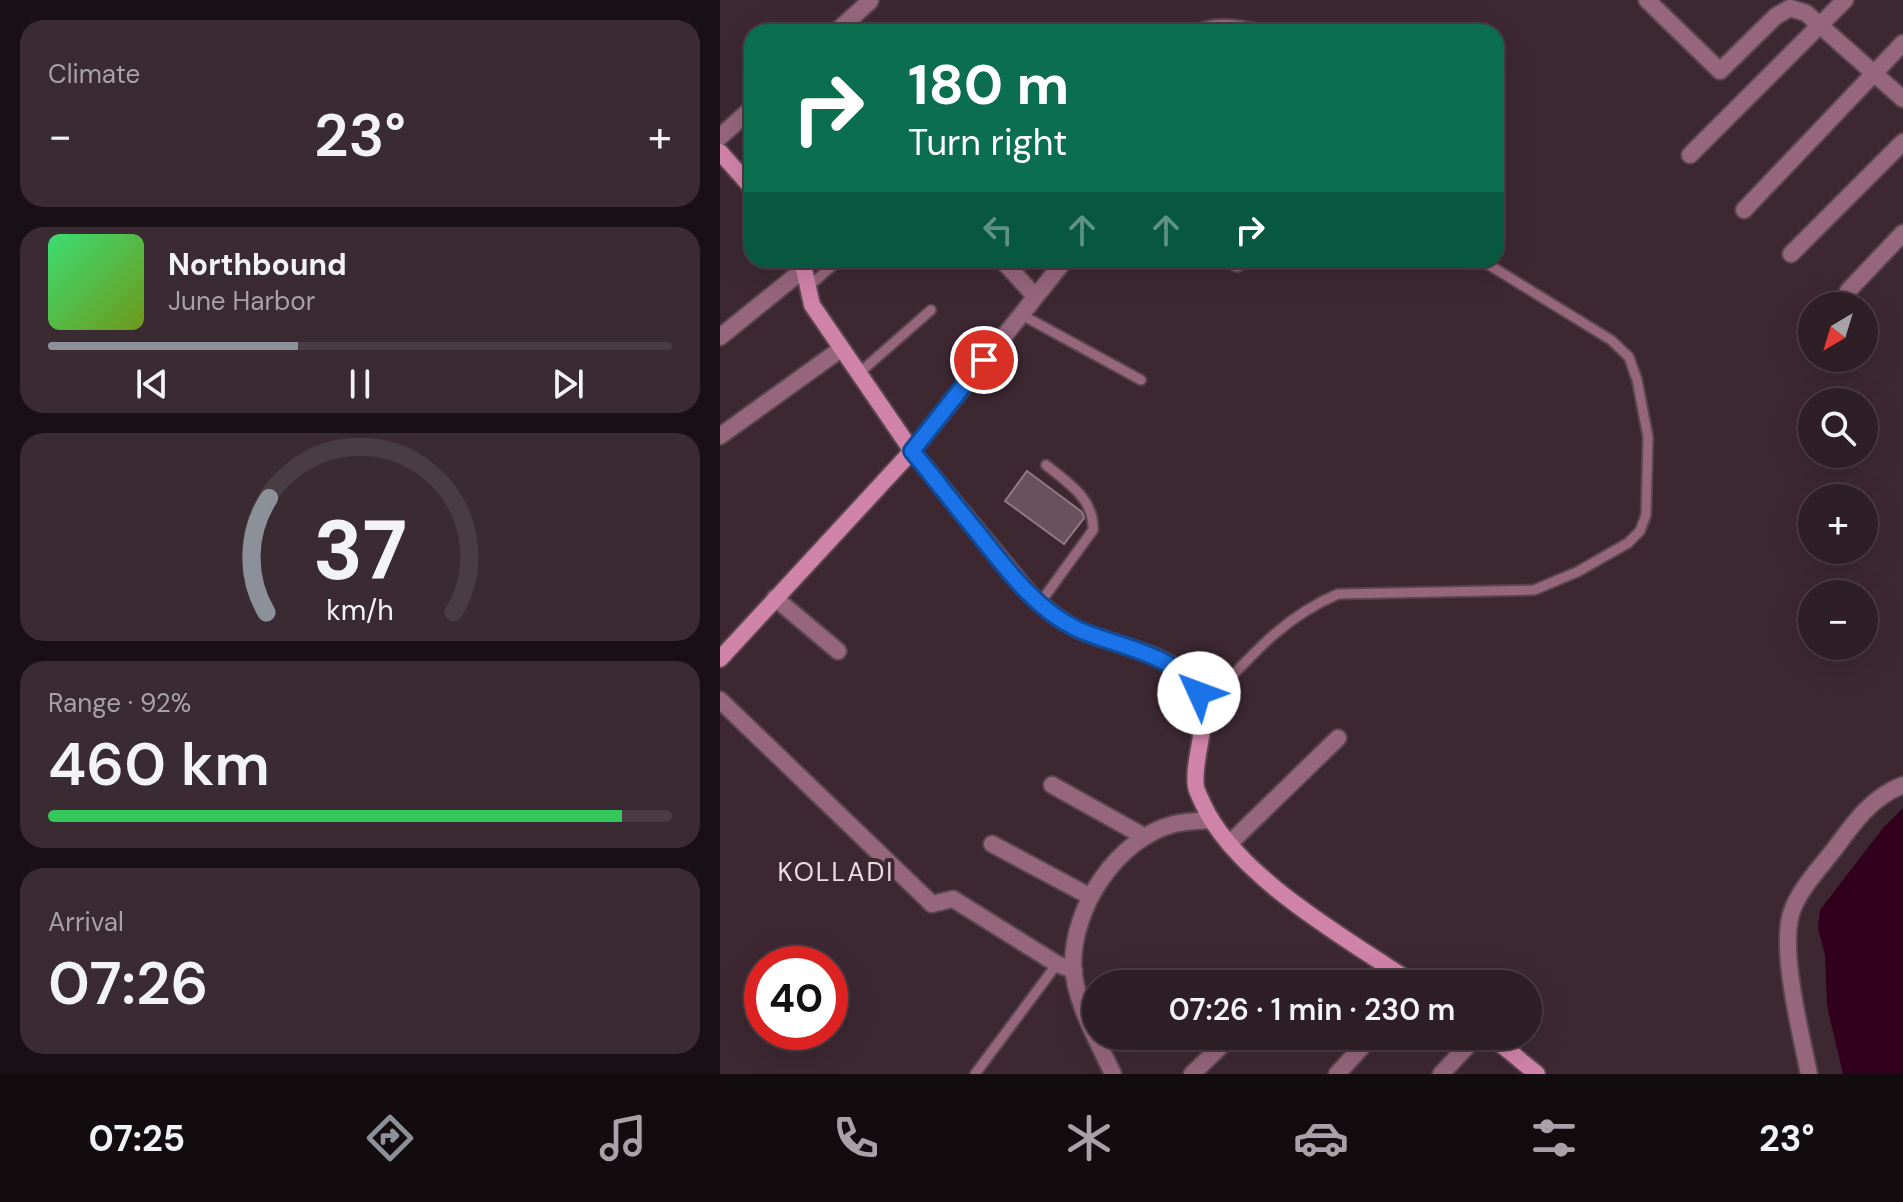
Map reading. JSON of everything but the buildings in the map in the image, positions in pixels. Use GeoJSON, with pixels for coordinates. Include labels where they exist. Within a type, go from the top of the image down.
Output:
{"type":"FeatureCollection","features":[{"type":"Feature","properties":{"kind":"street"},"geometry":{"type":"LineString","coordinates":[[1647,0],[1720,71],[1776,16],[1790,8],[1806,13],[1903,99]]}},
{"type":"Feature","properties":{"kind":"street"},"geometry":{"type":"LineString","coordinates":[[1690,155],[1845,0]]}},
{"type":"Feature","properties":{"kind":"street"},"geometry":{"type":"LineString","coordinates":[[845,24],[870,1]]}},
{"type":"Feature","properties":{"kind":"street"},"geometry":{"type":"LineString","coordinates":[[1744,210],[1903,43]]}},
{"type":"Feature","properties":{"kind":"street"},"geometry":{"type":"LineString","coordinates":[[720,137],[744,115]]}},
{"type":"Feature","properties":{"kind":"street"},"geometry":{"type":"LineString","coordinates":[[1791,254],[1903,142]]}},
{"type":"Feature","properties":{"kind":"street"},"geometry":{"type":"LineString","coordinates":[[720,152],[744,178]]}},
{"type":"Feature","properties":{"kind":"street"},"geometry":{"type":"LineString","coordinates":[[1848,291],[1903,233]]}},
{"type":"Feature","properties":{"kind":"street"},"geometry":{"type":"LineString","coordinates":[[722,331],[797,268]]}},
{"type":"Feature","properties":{"kind":"street"},"geometry":{"type":"LineString","coordinates":[[802,268],[812,305],[912,451],[1000,560],[1040,603],[1077,629],[1134,648],[1169,665],[1191,681],[1203,707],[1196,788],[1211,820],[1229,844],[1268,882],[1394,970]]}},
{"type":"Feature","properties":{"kind":"street"},"geometry":{"type":"LineString","coordinates":[[1009,268],[1035,296]]}},
{"type":"Feature","properties":{"kind":"street"},"geometry":{"type":"LineString","coordinates":[[720,659],[912,451],[1058,268]]}},
{"type":"Feature","properties":{"kind":"street"},"geometry":{"type":"LineString","coordinates":[[720,436],[841,349]]}},
{"type":"Feature","properties":{"kind":"street"},"geometry":{"type":"LineString","coordinates":[[775,598],[838,651]]}},
{"type":"Feature","properties":{"kind":"street"},"geometry":{"type":"LineString","coordinates":[[720,700],[932,904],[953,899],[1057,964],[1074,970]]}},
{"type":"Feature","properties":{"kind":"street"},"geometry":{"type":"LineString","coordinates":[[1229,844],[1338,738]]}},
{"type":"Feature","properties":{"kind":"street"},"geometry":{"type":"LineString","coordinates":[[1052,785],[1145,837]]}},
{"type":"Feature","properties":{"kind":"street"},"geometry":{"type":"LineString","coordinates":[[1809,1074],[1793,994],[1788,933],[1792,912],[1811,881],[1871,802],[1903,785]]}},
{"type":"Feature","properties":{"kind":"street"},"geometry":{"type":"LineString","coordinates":[[1113,1074],[1084,1010],[1074,970],[1078,938],[1091,897],[1109,865],[1136,841],[1174,824],[1211,820]]}},
{"type":"Feature","properties":{"kind":"street"},"geometry":{"type":"LineString","coordinates":[[992,844],[1091,897]]}},
{"type":"Feature","properties":{"kind":"street"},"geometry":{"type":"LineString","coordinates":[[1192,1074],[1217,1050]]}},
{"type":"Feature","properties":{"kind":"street"},"geometry":{"type":"LineString","coordinates":[[1337,1074],[1359,1050]]}},
{"type":"Feature","properties":{"kind":"street"},"geometry":{"type":"LineString","coordinates":[[1441,1074],[1464,1050]]}},
{"type":"Feature","properties":{"kind":"street"},"geometry":{"type":"LineString","coordinates":[[1508,1050],[1537,1074]]}},
{"type":"Feature","properties":{"kind":"lane"},"geometry":{"type":"LineString","coordinates":[[808,287],[830,268]]}},
{"type":"Feature","properties":{"kind":"lane"},"geometry":{"type":"LineString","coordinates":[[1203,707],[1271,635],[1310,606],[1338,594],[1534,590],[1577,572],[1628,543],[1640,531],[1648,500],[1648,437],[1637,380],[1629,357],[1611,340],[1494,268]]}},
{"type":"Feature","properties":{"kind":"lane"},"geometry":{"type":"LineString","coordinates":[[858,374],[931,310]]}},
{"type":"Feature","properties":{"kind":"lane"},"geometry":{"type":"LineString","coordinates":[[1020,314],[1141,380]]}},
{"type":"Feature","properties":{"kind":"lane"},"geometry":{"type":"LineString","coordinates":[[1040,603],[1093,530],[1093,517],[1084,496],[1046,465]]}},
{"type":"Feature","properties":{"kind":"lane"},"geometry":{"type":"LineString","coordinates":[[975,1074],[1057,964]]}},
{"type":"Feature","properties":{"kind":"shaded area"},"geometry":{"type":"Polygon","coordinates":[[[1903,808],[1903,1074],[1843,1074],[1827,1006],[1825,955],[1818,929],[1820,910],[1883,828],[1903,808]]]}},
{"type":"Feature","properties":{"kind":"district","name":"KOLLADI"},"geometry":{"type":"Point","coordinates":[836,872]}},
{"type":"Feature","properties":{"kind":"route"},"geometry":{"type":"LineString","coordinates":[[984,360],[912,451],[1000,560],[1052,614],[1077,629],[1134,648],[1169,665],[1191,681],[1199,693]]}}]}
